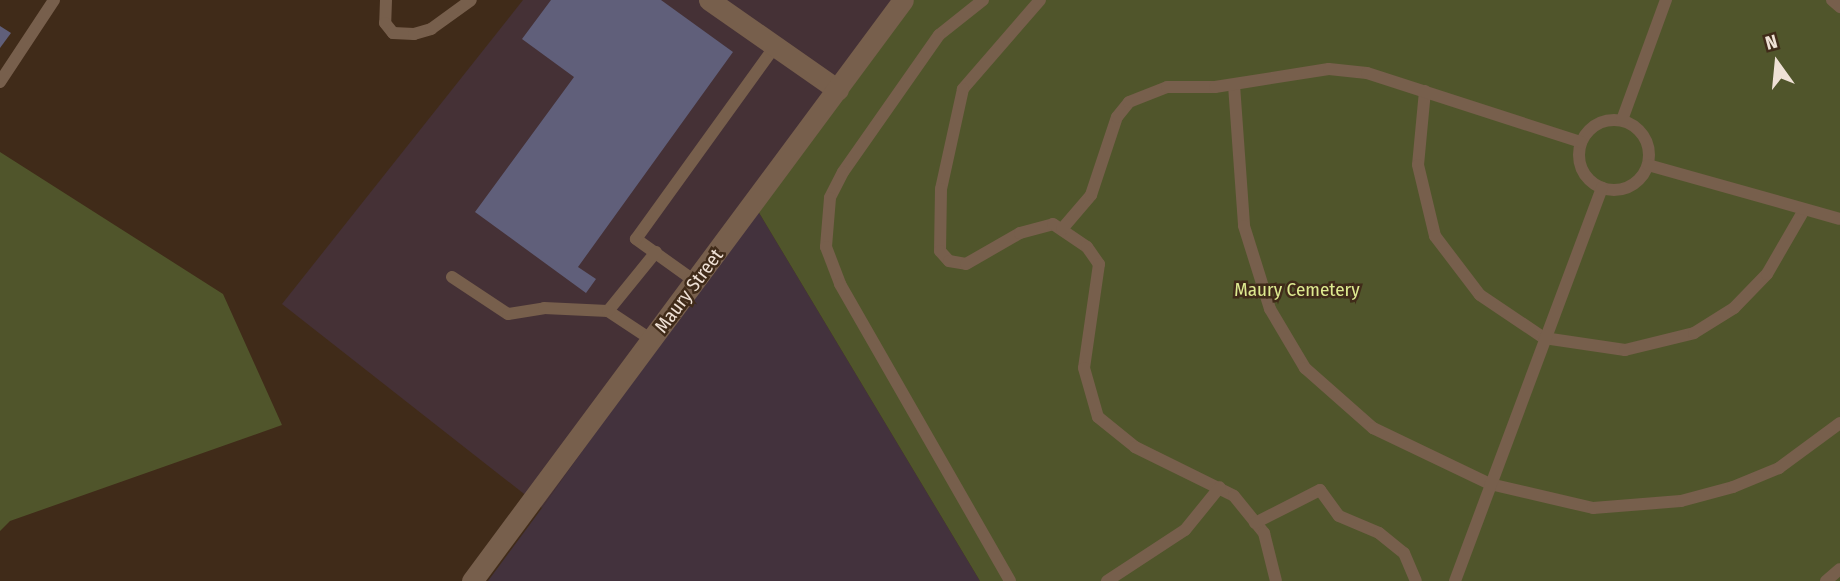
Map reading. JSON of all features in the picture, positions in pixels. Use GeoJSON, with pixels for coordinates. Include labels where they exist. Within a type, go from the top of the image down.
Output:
{"type":"FeatureCollection","features":[{"type":"Feature","properties":{"kind":"street"},"geometry":{"type":"LineString","coordinates":[[709,0],[838,90]]}},
{"type":"Feature","properties":{"kind":"street","name":"Maury Street"},"geometry":{"type":"LineString","coordinates":[[472,581],[904,0]]}},
{"type":"Feature","properties":{"kind":"lane"},"geometry":{"type":"LineString","coordinates":[[0,82],[54,0]]}},
{"type":"Feature","properties":{"kind":"lane"},"geometry":{"type":"LineString","coordinates":[[386,0],[385,23],[393,33],[414,34],[430,29],[471,0]]}},
{"type":"Feature","properties":{"kind":"lane"},"geometry":{"type":"LineString","coordinates":[[983,0],[939,35],[843,172],[830,198],[826,247],[840,285],[1010,581]]}},
{"type":"Feature","properties":{"kind":"lane"},"geometry":{"type":"LineString","coordinates":[[1040,0],[964,89],[953,121],[936,233],[940,251],[949,261],[965,264],[1020,233],[1053,224],[1087,247],[1099,264],[1084,369],[1087,394],[1098,417],[1135,447],[1220,487],[1264,533],[1276,581]]}},
{"type":"Feature","properties":{"kind":"lane"},"geometry":{"type":"LineString","coordinates":[[1622,120],[1666,0]]}},
{"type":"Feature","properties":{"kind":"lane"},"geometry":{"type":"LineString","coordinates":[[1832,0],[1840,7]]}},
{"type":"Feature","properties":{"kind":"lane"},"geometry":{"type":"LineString","coordinates":[[696,282],[636,239],[775,46]]}},
{"type":"Feature","properties":{"kind":"lane"},"geometry":{"type":"LineString","coordinates":[[1062,229],[1091,195],[1117,117],[1129,102],[1167,87],[1234,85],[1329,69],[1367,73],[1581,142]]}},
{"type":"Feature","properties":{"kind":"lane"},"geometry":{"type":"LineString","coordinates":[[1234,85],[1244,226],[1270,309],[1294,351],[1315,378],[1373,428],[1490,484],[1593,508],[1681,501],[1779,468],[1840,423]]}},
{"type":"Feature","properties":{"kind":"lane"},"geometry":{"type":"LineString","coordinates":[[1425,92],[1418,165],[1435,236],[1480,295],[1544,338],[1625,350],[1694,333],[1734,308],[1767,274],[1804,210]]}},
{"type":"Feature","properties":{"kind":"lane"},"geometry":{"type":"LineString","coordinates":[[1622,120],[1647,142],[1648,165],[1634,184],[1602,188],[1584,174],[1581,142],[1597,124],[1622,120]]}},
{"type":"Feature","properties":{"kind":"lane"},"geometry":{"type":"LineString","coordinates":[[1648,165],[1840,219]]}},
{"type":"Feature","properties":{"kind":"lane"},"geometry":{"type":"LineString","coordinates":[[1455,581],[1602,188]]}},
{"type":"Feature","properties":{"kind":"lane"},"geometry":{"type":"LineString","coordinates":[[608,311],[656,252]]}},
{"type":"Feature","properties":{"kind":"lane"},"geometry":{"type":"LineString","coordinates":[[452,277],[508,314],[544,308],[608,311],[652,340]]}},
{"type":"Feature","properties":{"kind":"lane"},"geometry":{"type":"LineString","coordinates":[[1107,581],[1185,530],[1220,487]]}},
{"type":"Feature","properties":{"kind":"lane"},"geometry":{"type":"LineString","coordinates":[[1255,523],[1320,490],[1339,516],[1379,533],[1404,553],[1416,581]]}},
{"type":"Feature","properties":{"kind":"lane"},"geometry":{"type":"LineString","coordinates":[[1826,581],[1840,569]]}},
{"type":"Feature","properties":{"kind":"shaded area"},"geometry":{"type":"Polygon","coordinates":[[[523,0],[905,0],[542,508],[282,304],[523,0]]]}},
{"type":"Feature","properties":{"kind":"shaded area"},"geometry":{"type":"Polygon","coordinates":[[[755,206],[980,581],[488,581],[542,508],[755,206]]]}},
{"type":"Feature","properties":{"kind":"green space","name":"Maury Cemetery"},"geometry":{"type":"Polygon","coordinates":[[[905,0],[1840,0],[1840,581],[980,581],[755,206],[905,0]]]}},
{"type":"Feature","properties":{"kind":"green space"},"geometry":{"type":"Polygon","coordinates":[[[0,152],[223,294],[282,425],[10,521],[0,531],[0,152]]]}},
{"type":"Feature","properties":{"kind":"building"},"geometry":{"type":"Polygon","coordinates":[[[551,0],[661,0],[733,52],[578,267],[596,279],[586,293],[475,212],[574,77],[522,39],[551,0]]]}},
{"type":"Feature","properties":{"kind":"building"},"geometry":{"type":"Polygon","coordinates":[[[0,26],[11,33],[0,48],[0,26]]]}}]}
